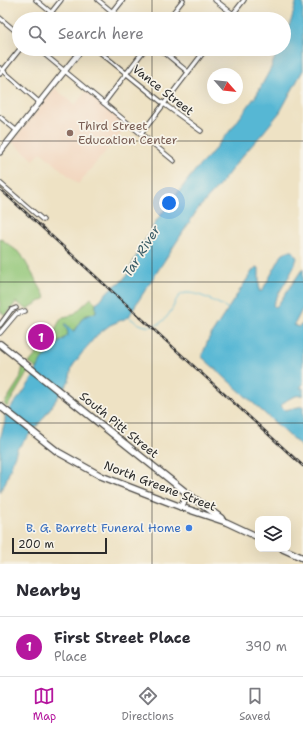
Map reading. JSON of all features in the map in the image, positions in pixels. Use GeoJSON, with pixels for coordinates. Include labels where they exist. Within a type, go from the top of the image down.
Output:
{"type":"FeatureCollection","features":[{"type":"Feature","properties":{"kind":"main road","name":"South Pitt Street"},"geometry":{"type":"LineString","coordinates":[[0,344],[188,494],[226,522]]}},
{"type":"Feature","properties":{"kind":"main road","name":"North Greene Street"},"geometry":{"type":"LineString","coordinates":[[2,407],[58,452],[91,471],[114,482],[226,522],[255,536]]}},
{"type":"Feature","properties":{"kind":"main road"},"geometry":{"type":"LineString","coordinates":[[181,507],[188,494]]}},
{"type":"Feature","properties":{"kind":"main road"},"geometry":{"type":"LineString","coordinates":[[290,552],[303,558]]}},
{"type":"Feature","properties":{"kind":"street"},"geometry":{"type":"LineString","coordinates":[[36,0],[51,12],[61,0]]}},
{"type":"Feature","properties":{"kind":"street"},"geometry":{"type":"LineString","coordinates":[[98,0],[113,12],[122,0]]}},
{"type":"Feature","properties":{"kind":"street"},"geometry":{"type":"LineString","coordinates":[[174,12],[183,0]]}},
{"type":"Feature","properties":{"kind":"street"},"geometry":{"type":"LineString","coordinates":[[215,0],[230,12]]}},
{"type":"Feature","properties":{"kind":"street"},"geometry":{"type":"LineString","coordinates":[[235,12],[244,0]]}},
{"type":"Feature","properties":{"kind":"street"},"geometry":{"type":"LineString","coordinates":[[0,18],[12,28]]}},
{"type":"Feature","properties":{"kind":"street"},"geometry":{"type":"LineString","coordinates":[[14,56],[1,71],[40,102]]}},
{"type":"Feature","properties":{"kind":"street"},"geometry":{"type":"LineString","coordinates":[[46,56],[174,161]]}},
{"type":"Feature","properties":{"kind":"street"},"geometry":{"type":"LineString","coordinates":[[0,152],[76,56]]}},
{"type":"Feature","properties":{"kind":"street","name":"Vance Street"},"geometry":{"type":"LineString","coordinates":[[104,56],[164,104],[201,131]]}},
{"type":"Feature","properties":{"kind":"street"},"geometry":{"type":"LineString","coordinates":[[104,104],[140,56]]}},
{"type":"Feature","properties":{"kind":"street"},"geometry":{"type":"LineString","coordinates":[[169,56],[188,72]]}},
{"type":"Feature","properties":{"kind":"street"},"geometry":{"type":"LineString","coordinates":[[141,134],[201,56]]}},
{"type":"Feature","properties":{"kind":"street"},"geometry":{"type":"LineString","coordinates":[[0,117],[17,131]]}},
{"type":"Feature","properties":{"kind":"street"},"geometry":{"type":"LineString","coordinates":[[0,183],[43,220]]}},
{"type":"Feature","properties":{"kind":"street"},"geometry":{"type":"LineString","coordinates":[[16,308],[17,314]]}},
{"type":"Feature","properties":{"kind":"street"},"geometry":{"type":"LineString","coordinates":[[0,333],[17,314],[25,312],[16,308]]}},
{"type":"Feature","properties":{"kind":"street"},"geometry":{"type":"LineString","coordinates":[[7,325],[1,323],[13,309],[16,308]]}},
{"type":"Feature","properties":{"kind":"shaded area","name":"Third Street Education Center"},"geometry":{"type":"Polygon","coordinates":[[[55,88],[75,105],[86,91],[128,125],[78,184],[41,152],[34,160],[12,142],[55,88]]]}},
{"type":"Feature","properties":{"kind":"green space"},"geometry":{"type":"Polygon","coordinates":[[[0,238],[21,254],[46,298],[27,309],[16,302],[6,316],[0,311],[0,238]]]}},
{"type":"Feature","properties":{"kind":"green space"},"geometry":{"type":"Polygon","coordinates":[[[91,298],[96,304],[96,312],[85,316],[73,331],[67,330],[69,334],[50,351],[37,369],[29,363],[52,336],[63,317],[73,315],[91,298]]]}},
{"type":"Feature","properties":{"kind":"green space"},"geometry":{"type":"Polygon","coordinates":[[[23,366],[29,370],[7,407],[4,404],[20,379],[23,366]]]}},
{"type":"Feature","properties":{"kind":"water","name":"Tar River"},"geometry":{"type":"Polygon","coordinates":[[[297,0],[303,0],[303,70],[280,112],[198,209],[129,317],[110,325],[97,335],[82,353],[72,367],[69,381],[42,420],[17,449],[6,481],[0,492],[0,439],[5,421],[5,414],[22,394],[34,376],[41,361],[67,336],[68,332],[64,324],[74,331],[83,317],[95,313],[96,304],[110,289],[122,281],[127,275],[157,220],[197,168],[233,127],[257,94],[271,68],[275,56],[291,56],[291,21],[297,0]]]}},
{"type":"Feature","properties":{"kind":"water"},"geometry":{"type":"Polygon","coordinates":[[[293,251],[297,258],[292,271],[273,305],[275,307],[277,306],[303,268],[303,308],[294,325],[298,327],[303,324],[303,384],[300,388],[303,388],[303,395],[285,401],[281,406],[285,410],[303,406],[303,448],[202,357],[209,338],[253,270],[256,267],[259,268],[259,291],[262,291],[283,253],[293,251]]]}},
{"type":"Feature","properties":{"kind":"waterway"},"geometry":{"type":"LineString","coordinates":[[129,317],[141,325],[153,326],[158,324],[168,316],[178,297],[187,293],[200,295],[229,309]]}},
{"type":"Feature","properties":{"kind":"railway"},"geometry":{"type":"LineString","coordinates":[[0,189],[303,466]]}},
{"type":"Feature","properties":{"kind":"place","name":"Third Street Education Center"},"geometry":{"type":"Point","coordinates":[70,133]}},
{"type":"Feature","properties":{"kind":"place","name":"First Street Place"},"geometry":{"type":"Point","coordinates":[41,337]}},
{"type":"Feature","properties":{"kind":"place","name":"B. G. Barrett Funeral Home"},"geometry":{"type":"Point","coordinates":[189,528]}}]}
